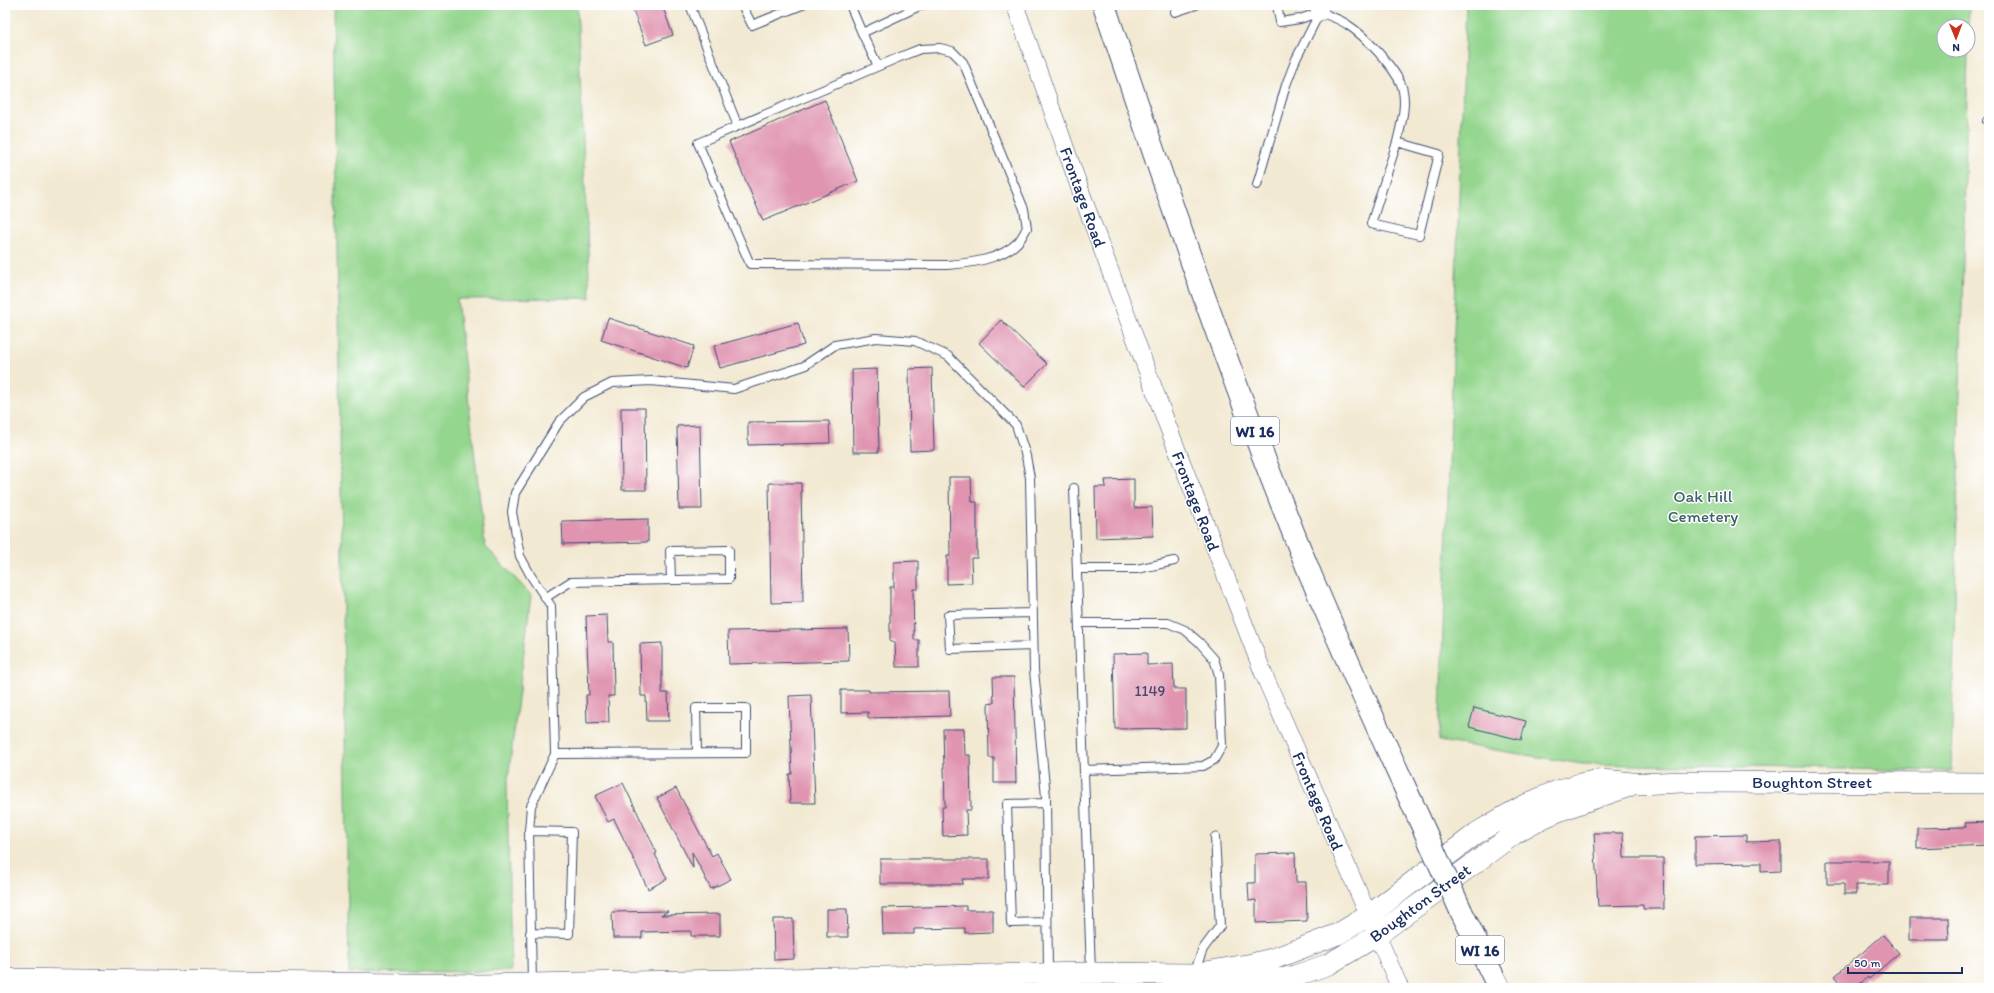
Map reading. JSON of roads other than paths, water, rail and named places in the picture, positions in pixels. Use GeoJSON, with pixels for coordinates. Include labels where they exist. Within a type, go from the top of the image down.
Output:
{"type":"FeatureCollection","features":[{"type":"Feature","properties":{"kind":"highway","name":"WI 16"},"geometry":{"type":"LineString","coordinates":[[1104,5],[1181,230],[1316,588],[1461,912],[1499,988]]}},
{"type":"Feature","properties":{"kind":"street","name":"Frontage Road"},"geometry":{"type":"LineString","coordinates":[[1016,5],[1086,206],[1170,432],[1264,675],[1376,936],[1400,988]]}},
{"type":"Feature","properties":{"kind":"street","name":"Boughton Street"},"geometry":{"type":"LineString","coordinates":[[5,979],[481,987],[532,984],[968,979],[1091,973],[1194,974],[1252,964],[1276,958],[1318,943],[1368,916],[1477,833],[1532,802],[1566,789],[1594,781],[1605,780],[1635,784],[1683,782],[1989,783]]}},
{"type":"Feature","properties":{"kind":"street","name":"Boughton Street"},"geometry":{"type":"LineString","coordinates":[[1194,974],[1229,983],[1276,984],[1329,964],[1376,936],[1534,820],[1554,811],[1635,784]]}},
{"type":"Feature","properties":{"kind":"lane"},"geometry":{"type":"LineString","coordinates":[[690,5],[737,124]]}},
{"type":"Feature","properties":{"kind":"lane"},"geometry":{"type":"LineString","coordinates":[[742,5],[752,26],[802,5]]}},
{"type":"Feature","properties":{"kind":"lane"},"geometry":{"type":"LineString","coordinates":[[850,5],[878,66]]}},
{"type":"Feature","properties":{"kind":"lane"},"geometry":{"type":"LineString","coordinates":[[862,33],[922,5]]}},
{"type":"Feature","properties":{"kind":"lane"},"geometry":{"type":"LineString","coordinates":[[1175,12],[1196,5]]}},
{"type":"Feature","properties":{"kind":"lane"},"geometry":{"type":"LineString","coordinates":[[1277,5],[1280,22],[1300,20],[1319,8]]}},
{"type":"Feature","properties":{"kind":"lane"},"geometry":{"type":"LineString","coordinates":[[1319,8],[1347,24],[1370,42],[1401,85],[1404,104],[1402,121],[1397,142],[1371,224],[1419,235],[1439,154],[1397,142]]}},
{"type":"Feature","properties":{"kind":"lane"},"geometry":{"type":"LineString","coordinates":[[1257,185],[1286,85],[1319,8]]}},
{"type":"Feature","properties":{"kind":"lane"},"geometry":{"type":"LineString","coordinates":[[940,48],[952,51],[963,62],[1024,209],[1026,228],[1018,242],[1001,253],[976,262],[947,265],[750,264],[698,143],[737,124],[920,49],[940,48]]}},
{"type":"Feature","properties":{"kind":"lane"},"geometry":{"type":"LineString","coordinates":[[532,984],[529,831],[531,806],[555,754],[551,606],[520,556],[512,512],[515,493],[559,422],[584,397],[612,383],[650,381],[734,389],[804,366],[835,344],[876,338],[915,341],[948,356],[1016,425],[1026,456],[1030,478],[1033,646],[1046,802],[1048,974]]}},
{"type":"Feature","properties":{"kind":"lane"},"geometry":{"type":"LineString","coordinates":[[1074,488],[1091,973]]}},
{"type":"Feature","properties":{"kind":"lane"},"geometry":{"type":"LineString","coordinates":[[546,598],[570,582],[729,579],[729,550],[670,552],[671,580]]}},
{"type":"Feature","properties":{"kind":"lane"},"geometry":{"type":"LineString","coordinates":[[1077,569],[1137,569],[1174,561]]}},
{"type":"Feature","properties":{"kind":"lane"},"geometry":{"type":"LineString","coordinates":[[1033,613],[948,615],[950,649],[1033,646]]}},
{"type":"Feature","properties":{"kind":"lane"},"geometry":{"type":"LineString","coordinates":[[1079,623],[1168,623],[1185,630],[1200,642],[1214,659],[1220,675],[1222,746],[1214,760],[1203,766],[1084,770]]}},
{"type":"Feature","properties":{"kind":"lane"},"geometry":{"type":"LineString","coordinates":[[555,754],[746,753],[746,708],[696,708],[697,753]]}},
{"type":"Feature","properties":{"kind":"lane"},"geometry":{"type":"LineString","coordinates":[[1046,802],[1007,804],[1010,923],[1048,922]]}},
{"type":"Feature","properties":{"kind":"lane"},"geometry":{"type":"LineString","coordinates":[[529,831],[572,832],[569,934],[530,932]]}},
{"type":"Feature","properties":{"kind":"lane"},"geometry":{"type":"LineString","coordinates":[[1194,974],[1203,949],[1220,926],[1215,837]]}},
{"type":"Feature","properties":{"kind":"park label","name":"Oak Hill Cemetery"},"geometry":{"type":"Point","coordinates":[1703,506]}}]}
